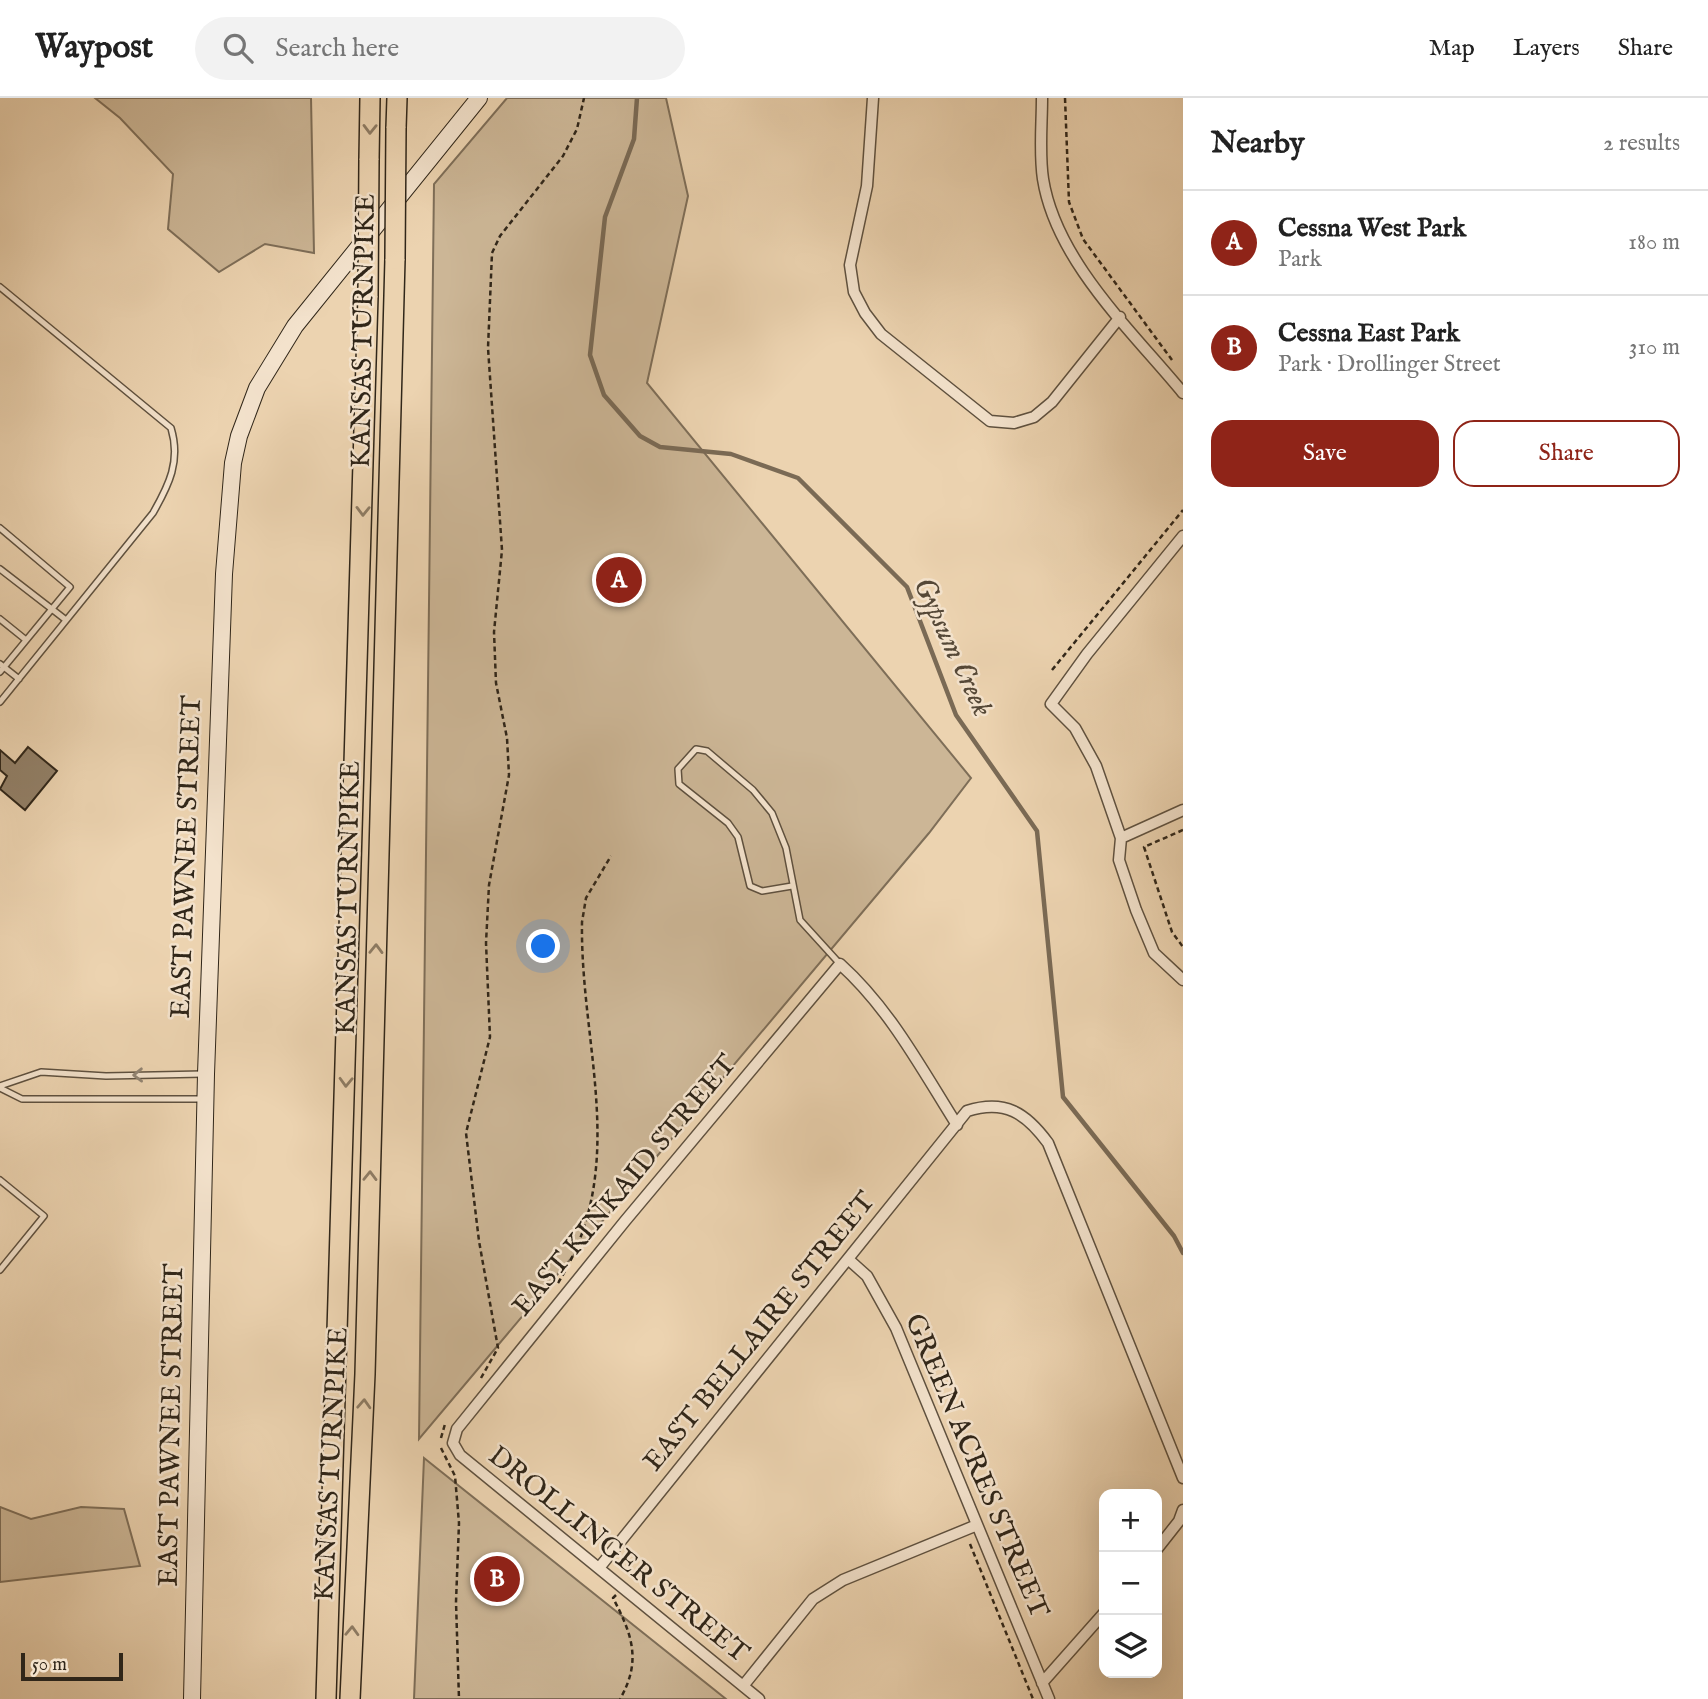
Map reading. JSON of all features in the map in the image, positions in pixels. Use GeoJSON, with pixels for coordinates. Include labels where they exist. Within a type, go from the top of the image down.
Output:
{"type":"FeatureCollection","features":[{"type":"Feature","properties":{"kind":"highway","name":"KANSAS TURNPIKE"},"geometry":{"type":"LineString","coordinates":[[326,1699],[368,296],[370,98]]}},
{"type":"Feature","properties":{"kind":"highway","name":"KANSAS TURNPIKE"},"geometry":{"type":"LineString","coordinates":[[350,1699],[365,1374],[397,98]]}},
{"type":"Feature","properties":{"kind":"main road","name":"EAST PAWNEE STREET"},"geometry":{"type":"LineString","coordinates":[[192,1699],[205,1100],[224,574],[233,463],[239,436],[257,388],[295,326],[479,98]]}},
{"type":"Feature","properties":{"kind":"street"},"geometry":{"type":"LineString","coordinates":[[873,98],[867,186],[850,265],[854,292],[865,313],[881,334],[990,421],[1014,423],[1034,417],[1052,402],[1120,317]]}},
{"type":"Feature","properties":{"kind":"street"},"geometry":{"type":"LineString","coordinates":[[1042,98],[1043,178],[1051,210],[1066,248],[1183,393]]}},
{"type":"Feature","properties":{"kind":"street"},"geometry":{"type":"LineString","coordinates":[[1183,536],[1087,654],[1051,704],[1075,728],[1096,766],[1121,838],[1119,860],[1154,953],[1183,981]]}},
{"type":"Feature","properties":{"kind":"street"},"geometry":{"type":"LineString","coordinates":[[1121,838],[1183,810]]}},
{"type":"Feature","properties":{"kind":"street"},"geometry":{"type":"LineString","coordinates":[[839,964],[867,989],[901,1034],[957,1125]]}},
{"type":"Feature","properties":{"kind":"street","name":"EAST KINKAID STREET"},"geometry":{"type":"LineString","coordinates":[[453,1443],[457,1429],[507,1366],[839,964]]}},
{"type":"Feature","properties":{"kind":"street","name":"EAST BELLAIRE STREET"},"geometry":{"type":"LineString","coordinates":[[599,1568],[967,1111],[998,1105],[1013,1109],[1034,1124],[1048,1143],[1183,1478]]}},
{"type":"Feature","properties":{"kind":"street","name":"GREEN ACRES STREET"},"geometry":{"type":"LineString","coordinates":[[848,1259],[867,1276],[896,1328],[1049,1699]]}},
{"type":"Feature","properties":{"kind":"street","name":"DROLLINGER STREET"},"geometry":{"type":"LineString","coordinates":[[453,1443],[460,1455],[759,1699]]}},
{"type":"Feature","properties":{"kind":"street"},"geometry":{"type":"LineString","coordinates":[[1162,1543],[1179,1521],[1183,1510]]}},
{"type":"Feature","properties":{"kind":"street"},"geometry":{"type":"LineString","coordinates":[[743,1686],[813,1599],[843,1580],[977,1525]]}},
{"type":"Feature","properties":{"kind":"street"},"geometry":{"type":"LineString","coordinates":[[1042,1683],[1102,1615]]}},
{"type":"Feature","properties":{"kind":"lane"},"geometry":{"type":"LineString","coordinates":[[0,287],[171,428],[176,446],[169,486],[153,513],[0,702]]}},
{"type":"Feature","properties":{"kind":"lane"},"geometry":{"type":"LineString","coordinates":[[0,528],[70,587],[1,667],[19,679]]}},
{"type":"Feature","properties":{"kind":"lane"},"geometry":{"type":"LineString","coordinates":[[0,569],[66,621]]}},
{"type":"Feature","properties":{"kind":"lane"},"geometry":{"type":"LineString","coordinates":[[0,619],[26,640]]}},
{"type":"Feature","properties":{"kind":"lane"},"geometry":{"type":"LineString","coordinates":[[792,886],[762,891],[750,886],[738,837],[727,823],[679,783],[678,769],[695,749],[707,751],[753,790],[772,813],[786,848],[800,920],[839,964]]}},
{"type":"Feature","properties":{"kind":"lane"},"geometry":{"type":"LineString","coordinates":[[0,1087],[41,1072],[106,1076],[206,1073]]}},
{"type":"Feature","properties":{"kind":"lane"},"geometry":{"type":"LineString","coordinates":[[0,1087],[22,1099],[205,1100]]}},
{"type":"Feature","properties":{"kind":"lane"},"geometry":{"type":"LineString","coordinates":[[0,1180],[44,1216],[0,1270]]}},
{"type":"Feature","properties":{"kind":"path"},"geometry":{"type":"LineString","coordinates":[[478,1382],[498,1348],[479,1241],[466,1133],[490,1037],[486,943],[489,885],[509,775],[507,738],[496,682],[494,632],[502,539],[488,348],[492,253],[500,236],[563,156],[577,129],[584,98]]}},
{"type":"Feature","properties":{"kind":"path"},"geometry":{"type":"LineString","coordinates":[[1065,98],[1069,202],[1083,240],[1178,369]]}},
{"type":"Feature","properties":{"kind":"path"},"geometry":{"type":"LineString","coordinates":[[1052,670],[1183,510]]}},
{"type":"Feature","properties":{"kind":"path"},"geometry":{"type":"LineString","coordinates":[[1183,830],[1144,847],[1168,921],[1183,947]]}},
{"type":"Feature","properties":{"kind":"path"},"geometry":{"type":"LineString","coordinates":[[555,1287],[581,1238],[592,1203],[600,1145],[582,922],[586,898],[611,856]]}},
{"type":"Feature","properties":{"kind":"path"},"geometry":{"type":"LineString","coordinates":[[475,1388],[500,1358]]}},
{"type":"Feature","properties":{"kind":"path"},"geometry":{"type":"LineString","coordinates":[[450,1418],[442,1429],[441,1451],[455,1476],[458,1511],[456,1602],[459,1699]]}},
{"type":"Feature","properties":{"kind":"path"},"geometry":{"type":"LineString","coordinates":[[970,1544],[1032,1699]]}},
{"type":"Feature","properties":{"kind":"path"},"geometry":{"type":"LineString","coordinates":[[620,1699],[633,1660],[632,1639],[613,1598],[622,1587]]}},
{"type":"Feature","properties":{"kind":"shaded area"},"geometry":{"type":"Polygon","coordinates":[[[95,98],[311,98],[314,253],[265,244],[219,272],[168,229],[173,174],[120,118],[95,98]]]}},
{"type":"Feature","properties":{"kind":"shaded area"},"geometry":{"type":"Polygon","coordinates":[[[507,98],[666,98],[688,196],[647,383],[971,778],[929,833],[419,1439],[434,184],[507,98]]]}},
{"type":"Feature","properties":{"kind":"shaded area"},"geometry":{"type":"Polygon","coordinates":[[[424,1458],[726,1699],[414,1699],[424,1458]]]}},
{"type":"Feature","properties":{"kind":"shaded area"},"geometry":{"type":"Polygon","coordinates":[[[0,1507],[31,1519],[81,1507],[124,1509],[140,1566],[0,1582],[0,1507]]]}},
{"type":"Feature","properties":{"kind":"building"},"geometry":{"type":"Polygon","coordinates":[[[28,747],[57,771],[25,810],[0,789],[7,776],[0,770],[0,750],[15,763],[28,747]]]}},
{"type":"Feature","properties":{"kind":"waterway","name":"Gypsum Creek"},"geometry":{"type":"LineString","coordinates":[[637,98],[634,139],[605,217],[590,355],[604,395],[640,436],[660,447],[731,454],[798,478],[907,587],[956,715],[1037,831],[1063,1097],[1174,1236],[1183,1253]]}},
{"type":"Feature","properties":{"kind":"place","name":"Cessna West Park"},"geometry":{"type":"Point","coordinates":[619,580]}},
{"type":"Feature","properties":{"kind":"place","name":"Cessna East Park"},"geometry":{"type":"Point","coordinates":[497,1579]}}]}
